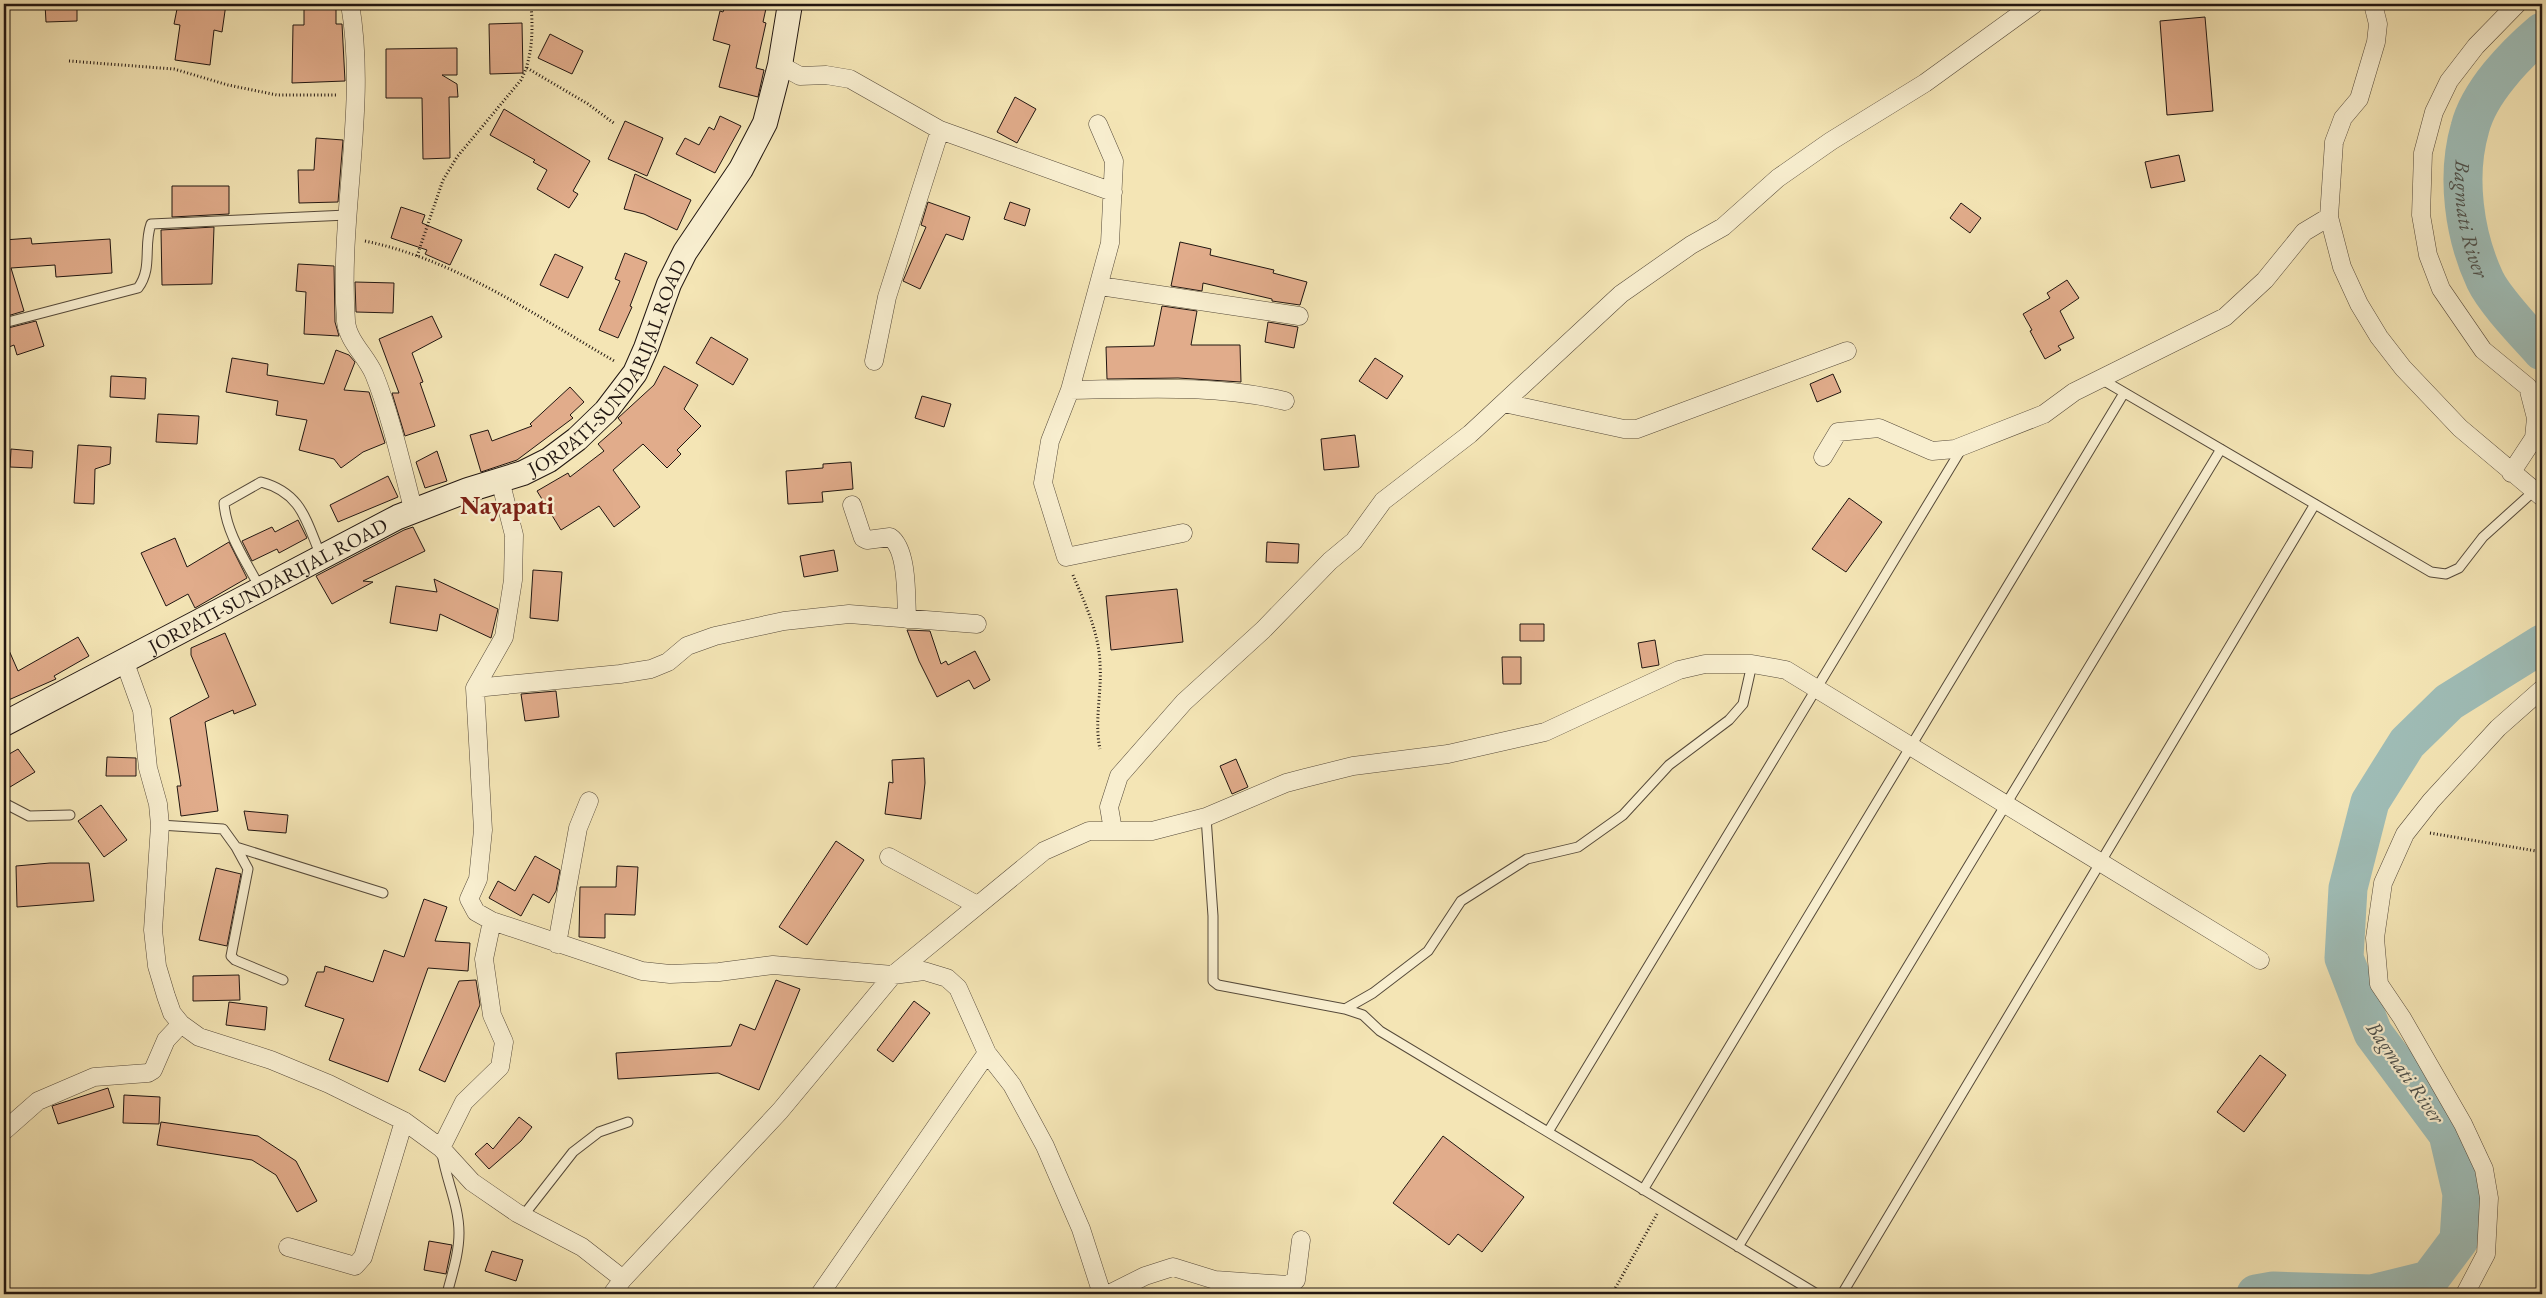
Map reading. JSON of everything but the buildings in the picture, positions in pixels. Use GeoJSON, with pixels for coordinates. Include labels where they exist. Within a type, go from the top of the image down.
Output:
{"type":"FeatureCollection","features":[{"type":"Feature","properties":{"kind":"main road","name":"JORPATI-SUNDARIJAL ROAD"},"geometry":{"type":"LineString","coordinates":[[4,724],[321,556],[414,512],[523,473],[549,460],[577,439],[606,412],[635,373],[669,284],[685,252],[741,169],[764,123],[780,65],[790,4]]}},
{"type":"Feature","properties":{"kind":"street"},"geometry":{"type":"LineString","coordinates":[[350,4],[355,71],[347,215],[346,324],[373,372],[382,397],[414,512]]}},
{"type":"Feature","properties":{"kind":"street"},"geometry":{"type":"LineString","coordinates":[[1113,830],[1109,806],[1118,776],[1184,702],[1263,630],[1330,562],[1354,541],[1383,500],[1470,434],[1621,294],[1691,245],[1722,227],[1778,178],[1925,83],[2034,4]]}},
{"type":"Feature","properties":{"kind":"street"},"geometry":{"type":"LineString","coordinates":[[2373,4],[2378,24],[2376,42],[2359,99],[2344,118],[2334,142],[2329,217],[2342,267],[2359,304],[2378,337],[2403,368],[2460,428],[2538,494]]}},
{"type":"Feature","properties":{"kind":"street"},"geometry":{"type":"LineString","coordinates":[[2511,473],[2534,438],[2536,418],[2528,387],[2483,350],[2441,289],[2428,256],[2421,215],[2423,153],[2434,112],[2449,81],[2476,46],[2516,4]]}},
{"type":"Feature","properties":{"kind":"street"},"geometry":{"type":"LineString","coordinates":[[780,65],[800,76],[826,75],[850,79],[940,130],[1113,192]]}},
{"type":"Feature","properties":{"kind":"street"},"geometry":{"type":"LineString","coordinates":[[1098,124],[1114,162],[1110,243],[1100,286],[1070,390],[1050,441],[1043,483],[1066,557],[1183,533]]}},
{"type":"Feature","properties":{"kind":"street"},"geometry":{"type":"LineString","coordinates":[[874,361],[887,297],[940,130]]}},
{"type":"Feature","properties":{"kind":"street"},"geometry":{"type":"LineString","coordinates":[[1823,456],[1838,432],[1879,428],[1932,451],[1964,446],[2044,414],[2074,392],[2225,317],[2265,280],[2304,232],[2329,217]]}},
{"type":"Feature","properties":{"kind":"street"},"geometry":{"type":"LineString","coordinates":[[1100,286],[1299,316]]}},
{"type":"Feature","properties":{"kind":"street"},"geometry":{"type":"LineString","coordinates":[[1504,403],[1624,429],[1637,429],[1847,351]]}},
{"type":"Feature","properties":{"kind":"street"},"geometry":{"type":"LineString","coordinates":[[1070,390],[1216,390],[1259,394],[1285,400]]}},
{"type":"Feature","properties":{"kind":"street"},"geometry":{"type":"LineString","coordinates":[[500,480],[514,535],[513,580],[504,637],[490,658],[475,688],[483,830],[478,879],[469,899],[476,912],[492,921],[642,971],[670,974],[719,972],[753,966],[773,965],[893,975],[924,971],[947,978],[958,988],[987,1053],[1012,1085],[1045,1146],[1081,1229],[1102,1294]]}},
{"type":"Feature","properties":{"kind":"street"},"geometry":{"type":"LineString","coordinates":[[852,505],[863,538],[867,540],[890,537],[897,542],[902,553],[907,619]]}},
{"type":"Feature","properties":{"kind":"street"},"geometry":{"type":"LineString","coordinates":[[475,688],[620,674],[652,669],[668,662],[687,646],[715,636],[784,621],[849,614],[977,624]]}},
{"type":"Feature","properties":{"kind":"street"},"geometry":{"type":"LineString","coordinates":[[124,660],[142,710],[148,768],[158,804],[160,825],[153,930],[157,966],[172,1013],[181,1024],[199,1037],[271,1060],[329,1084],[404,1121],[441,1148],[472,1182],[523,1216],[582,1247],[623,1279]]}},
{"type":"Feature","properties":{"kind":"street"},"geometry":{"type":"LineString","coordinates":[[612,1294],[623,1279],[780,1111],[893,975],[1044,850],[1089,831],[1152,831],[1206,817],[1292,781],[1353,766],[1448,754],[1545,732],[1679,670],[1705,664],[1752,664],[1786,670],[2260,960]]}},
{"type":"Feature","properties":{"kind":"street"},"geometry":{"type":"LineString","coordinates":[[2465,1294],[2486,1254],[2489,1198],[2484,1169],[2463,1124],[2402,1018],[2379,984],[2375,938],[2383,883],[2404,834],[2430,800],[2498,728],[2542,689]]}},
{"type":"Feature","properties":{"kind":"street"},"geometry":{"type":"LineString","coordinates":[[557,944],[578,828],[589,801]]}},
{"type":"Feature","properties":{"kind":"street"},"geometry":{"type":"LineString","coordinates":[[889,856],[977,906]]}},
{"type":"Feature","properties":{"kind":"street"},"geometry":{"type":"LineString","coordinates":[[441,1148],[464,1102],[500,1067],[504,1042],[492,1015],[484,959],[492,921]]}},
{"type":"Feature","properties":{"kind":"street"},"geometry":{"type":"LineString","coordinates":[[4,1131],[38,1101],[94,1077],[148,1073],[153,1070],[166,1040],[181,1024]]}},
{"type":"Feature","properties":{"kind":"street"},"geometry":{"type":"LineString","coordinates":[[820,1294],[987,1053]]}},
{"type":"Feature","properties":{"kind":"street"},"geometry":{"type":"LineString","coordinates":[[288,1247],[355,1266],[363,1256],[404,1121]]}},
{"type":"Feature","properties":{"kind":"street"},"geometry":{"type":"LineString","coordinates":[[1109,1294],[1145,1276],[1173,1267],[1215,1280],[1288,1285],[1296,1280],[1301,1240]]}},
{"type":"Feature","properties":{"kind":"lane"},"geometry":{"type":"LineString","coordinates":[[4,323],[138,288],[146,278],[148,233],[151,224],[347,215]]}},
{"type":"Feature","properties":{"kind":"lane"},"geometry":{"type":"LineString","coordinates":[[2101,379],[2431,572],[2446,574],[2459,568],[2483,537],[2538,494]]}},
{"type":"Feature","properties":{"kind":"lane"},"geometry":{"type":"LineString","coordinates":[[1643,1190],[2124,393]]}},
{"type":"Feature","properties":{"kind":"lane"},"geometry":{"type":"LineString","coordinates":[[1548,1132],[1964,446]]}},
{"type":"Feature","properties":{"kind":"lane"},"geometry":{"type":"LineString","coordinates":[[1738,1247],[2221,450]]}},
{"type":"Feature","properties":{"kind":"lane"},"geometry":{"type":"LineString","coordinates":[[260,589],[228,526],[224,503],[261,482],[279,487],[300,506],[321,556]]}},
{"type":"Feature","properties":{"kind":"lane"},"geometry":{"type":"LineString","coordinates":[[1842,1294],[2102,863],[2315,504]]}},
{"type":"Feature","properties":{"kind":"lane"},"geometry":{"type":"LineString","coordinates":[[1345,1009],[1373,994],[1428,951],[1461,900],[1527,859],[1578,847],[1623,815],[1669,765],[1729,720],[1743,704],[1752,664]]}},
{"type":"Feature","properties":{"kind":"lane"},"geometry":{"type":"LineString","coordinates":[[4,803],[29,816],[70,815]]}},
{"type":"Feature","properties":{"kind":"lane"},"geometry":{"type":"LineString","coordinates":[[1206,817],[1212,916],[1213,981],[1218,985],[1345,1009],[1363,1015],[1380,1031],[1817,1294]]}},
{"type":"Feature","properties":{"kind":"lane"},"geometry":{"type":"LineString","coordinates":[[160,825],[223,829],[248,869],[231,956],[235,960],[283,980]]}},
{"type":"Feature","properties":{"kind":"lane"},"geometry":{"type":"LineString","coordinates":[[236,847],[383,893]]}},
{"type":"Feature","properties":{"kind":"lane"},"geometry":{"type":"LineString","coordinates":[[523,1216],[572,1152],[599,1132],[628,1122]]}},
{"type":"Feature","properties":{"kind":"lane"},"geometry":{"type":"LineString","coordinates":[[441,1148],[455,1201],[459,1231],[458,1247],[447,1294]]}},
{"type":"Feature","properties":{"kind":"path"},"geometry":{"type":"LineString","coordinates":[[418,256],[443,180],[457,156],[521,80],[527,68],[532,30],[531,4]]}},
{"type":"Feature","properties":{"kind":"path"},"geometry":{"type":"LineString","coordinates":[[69,62],[174,69],[228,85],[277,95],[354,96]]}},
{"type":"Feature","properties":{"kind":"path"},"geometry":{"type":"LineString","coordinates":[[527,68],[588,104],[615,124]]}},
{"type":"Feature","properties":{"kind":"path"},"geometry":{"type":"LineString","coordinates":[[347,237],[399,248],[497,291],[635,373]]}},
{"type":"Feature","properties":{"kind":"path"},"geometry":{"type":"LineString","coordinates":[[1066,557],[1097,635],[1100,665],[1096,732],[1100,749]]}},
{"type":"Feature","properties":{"kind":"path"},"geometry":{"type":"LineString","coordinates":[[2411,825],[2430,833],[2542,852]]}},
{"type":"Feature","properties":{"kind":"path"},"geometry":{"type":"LineString","coordinates":[[1612,1294],[1663,1203]]}},
{"type":"Feature","properties":{"kind":"waterway","name":"Bagmati River"},"geometry":{"type":"LineString","coordinates":[[2542,32],[2499,75],[2481,101],[2470,128],[2463,166],[2464,205],[2467,225],[2485,280],[2503,307],[2542,351]]}},
{"type":"Feature","properties":{"kind":"waterway","name":"Bagmati River"},"geometry":{"type":"LineString","coordinates":[[2256,1294],[2273,1291],[2372,1294],[2429,1280],[2459,1240],[2462,1194],[2448,1134],[2373,1033],[2344,958],[2348,888],[2370,802],[2407,743],[2449,702],[2542,644]]}},
{"type":"Feature","properties":{"kind":"district","name":"Nayapati"},"geometry":{"type":"Point","coordinates":[507,505]}}]}
